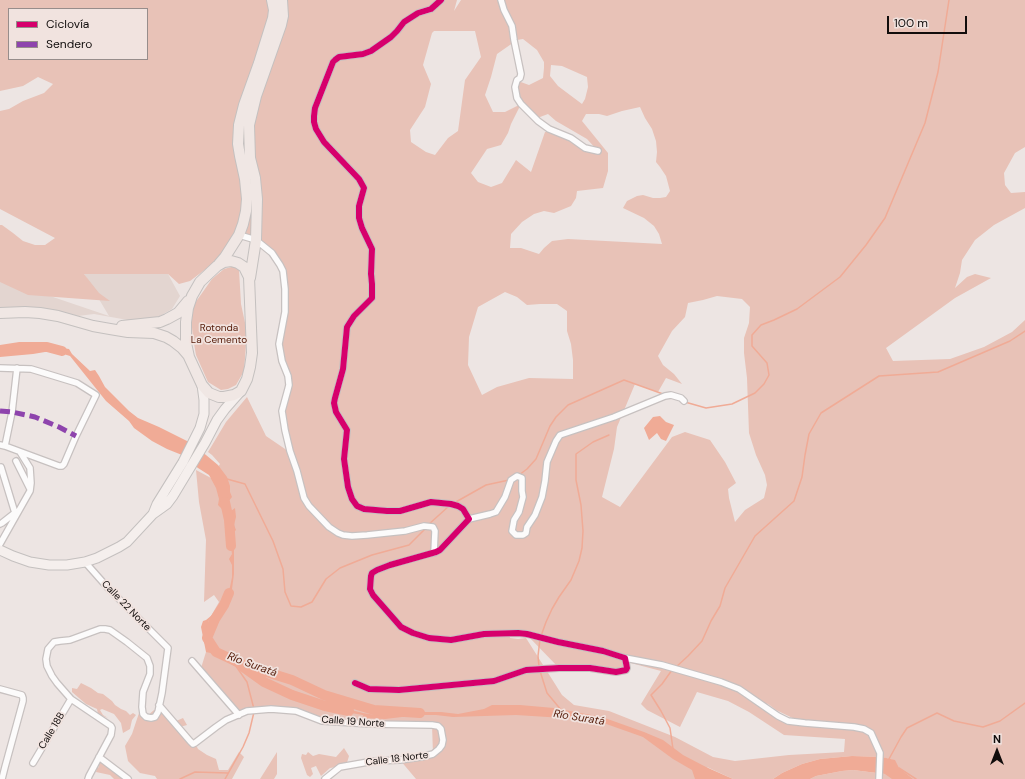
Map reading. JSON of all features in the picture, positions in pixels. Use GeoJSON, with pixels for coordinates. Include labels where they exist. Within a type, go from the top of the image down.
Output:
{"type":"FeatureCollection","features":[{"type":"Feature","properties":{"kind":"highway"},"geometry":{"type":"LineString","coordinates":[[0,312],[40,313],[83,322],[118,327],[160,322],[178,313],[185,306],[200,282],[225,257],[239,236],[245,217],[248,199],[238,144],[239,125],[244,105],[273,18],[274,10],[272,0]]}},
{"type":"Feature","properties":{"kind":"highway"},"geometry":{"type":"LineString","coordinates":[[83,322],[110,330],[154,333],[166,337],[174,341],[189,357],[202,385],[209,393],[219,397],[230,397],[241,391],[247,379],[252,353],[250,270],[256,240],[257,199],[255,178],[250,158],[249,125],[256,96],[281,25],[283,16],[282,0]]}},
{"type":"Feature","properties":{"kind":"highway"},"geometry":{"type":"LineString","coordinates":[[215,268],[224,262],[238,263],[246,270],[250,280]]}},
{"type":"Feature","properties":{"kind":"highway"},"geometry":{"type":"LineString","coordinates":[[189,357],[186,322],[192,296]]}},
{"type":"Feature","properties":{"kind":"main road"},"geometry":{"type":"LineString","coordinates":[[187,465],[204,414],[202,385]]}},
{"type":"Feature","properties":{"kind":"main road"},"geometry":{"type":"LineString","coordinates":[[0,550],[30,562],[67,564],[85,562],[108,553],[127,542],[152,514],[187,465],[205,443],[217,420],[241,391]]}},
{"type":"Feature","properties":{"kind":"street"},"geometry":{"type":"LineString","coordinates":[[441,0],[431,9],[408,18],[391,37],[371,51],[362,54],[339,57],[335,60],[315,108],[314,116],[316,129],[324,142],[359,179],[364,188],[359,206],[359,218],[372,249],[372,298],[354,316],[347,327],[343,369],[334,403],[336,412],[347,430],[344,459],[348,488],[352,499],[357,506],[364,509],[387,511],[400,511],[431,502],[451,504],[463,509],[469,519]]}},
{"type":"Feature","properties":{"kind":"street"},"geometry":{"type":"LineString","coordinates":[[501,0],[512,26],[522,74],[517,80],[515,87],[516,98],[538,121],[549,129],[572,138],[585,148],[598,151]]}},
{"type":"Feature","properties":{"kind":"street"},"geometry":{"type":"LineString","coordinates":[[239,236],[256,240],[272,253],[283,271],[285,312],[279,344],[289,384],[282,411],[290,451],[304,498],[309,506],[329,527],[343,535],[352,536],[395,532],[427,526],[433,527],[435,531],[434,553]]}},
{"type":"Feature","properties":{"kind":"street"},"geometry":{"type":"LineString","coordinates":[[0,368],[17,368],[31,369],[77,383],[96,395],[62,466],[3,446],[12,412],[17,368]]}},
{"type":"Feature","properties":{"kind":"street"},"geometry":{"type":"LineString","coordinates":[[684,401],[681,398],[667,395],[614,417],[560,435],[556,440],[547,462],[542,497],[535,515],[527,527],[526,533],[523,535],[516,535],[512,531],[514,520],[519,512],[523,497],[522,478],[517,476],[511,480],[505,497],[496,512],[469,519],[440,550],[383,567],[372,573],[370,589],[373,595],[401,627],[429,638],[451,640],[484,634],[527,634],[603,651],[625,658],[662,665],[721,682],[739,689],[788,721],[864,729],[871,733],[880,753],[879,777]]}},
{"type":"Feature","properties":{"kind":"street"},"geometry":{"type":"LineString","coordinates":[[0,544],[32,483],[30,468],[20,452]]}},
{"type":"Feature","properties":{"kind":"street"},"geometry":{"type":"LineString","coordinates":[[16,461],[30,489]]}},
{"type":"Feature","properties":{"kind":"street"},"geometry":{"type":"LineString","coordinates":[[1,467],[16,512]]}},
{"type":"Feature","properties":{"kind":"street"},"geometry":{"type":"LineString","coordinates":[[0,524],[16,512],[23,502]]}},
{"type":"Feature","properties":{"kind":"street","name":"Calle 22 Norte"},"geometry":{"type":"LineString","coordinates":[[85,562],[108,588],[168,648],[159,705]]}},
{"type":"Feature","properties":{"kind":"street"},"geometry":{"type":"LineString","coordinates":[[88,779],[111,735],[112,728],[71,699],[49,671],[46,659],[48,649],[54,642],[70,640],[104,629],[110,630],[147,658],[150,666],[150,674],[143,692],[143,714],[146,717],[151,718],[155,716],[158,712],[159,705]]}},
{"type":"Feature","properties":{"kind":"street"},"geometry":{"type":"LineString","coordinates":[[355,683],[369,689],[399,690],[494,681],[526,670],[590,668],[618,672],[626,670],[627,668],[625,658]]}},
{"type":"Feature","properties":{"kind":"street"},"geometry":{"type":"LineString","coordinates":[[192,660],[239,715]]}},
{"type":"Feature","properties":{"kind":"street"},"geometry":{"type":"LineString","coordinates":[[0,689],[22,695],[24,701],[2,766],[2,779]]}},
{"type":"Feature","properties":{"kind":"street","name":"Calle 18B"},"geometry":{"type":"LineString","coordinates":[[33,763],[71,699]]}},
{"type":"Feature","properties":{"kind":"street","name":"Calle 19 Norte"},"geometry":{"type":"LineString","coordinates":[[159,705],[194,744],[226,720],[247,711],[258,710],[271,709],[296,711],[322,721],[370,724],[432,725]]}},
{"type":"Feature","properties":{"kind":"street","name":"Calle 18 Norte"},"geometry":{"type":"LineString","coordinates":[[325,779],[340,767],[374,761],[400,760],[433,754],[439,749],[443,740],[441,729],[438,726],[432,725]]}},
{"type":"Feature","properties":{"kind":"street"},"geometry":{"type":"LineString","coordinates":[[99,757],[128,779]]}},
{"type":"Feature","properties":{"kind":"shaded area"},"geometry":{"type":"Polygon","coordinates":[[[84,274],[168,274],[180,296],[172,309],[160,316],[139,322],[94,314],[78,316],[48,309],[0,310],[0,279],[109,316],[84,274]]]}},
{"type":"Feature","properties":{"kind":"green space"},"geometry":{"type":"Polygon","coordinates":[[[0,0],[457,0],[454,11],[461,0],[1025,0],[1025,147],[1015,153],[1004,173],[1005,185],[1011,193],[1025,192],[1025,208],[994,225],[975,240],[962,260],[960,273],[955,288],[967,277],[975,274],[991,278],[955,298],[886,348],[893,361],[950,359],[984,347],[1012,332],[1025,320],[1025,779],[810,779],[816,776],[853,770],[885,774],[893,760],[882,757],[852,756],[820,759],[802,764],[773,779],[733,779],[707,767],[715,779],[416,779],[400,760],[433,754],[432,725],[336,722],[288,710],[239,713],[201,668],[206,652],[207,623],[219,602],[214,595],[204,602],[206,540],[199,502],[196,470],[211,478],[220,464],[208,452],[226,422],[247,397],[266,436],[288,451],[283,417],[288,376],[279,351],[287,312],[280,265],[256,239],[239,236],[219,259],[190,281],[179,284],[168,274],[84,274],[99,293],[110,301],[28,295],[0,282],[0,225],[23,241],[35,245],[45,245],[55,238],[0,209],[0,111],[9,109],[23,101],[44,93],[53,84],[38,77],[23,86],[0,91],[0,0]],[[434,31],[432,33],[423,65],[431,84],[425,107],[410,130],[411,142],[426,152],[435,155],[448,138],[458,131],[465,80],[481,57],[475,31],[434,31]],[[523,39],[517,40],[497,54],[485,95],[493,112],[505,112],[521,104],[501,145],[487,149],[471,173],[478,182],[491,187],[502,183],[516,160],[531,172],[545,132],[557,132],[585,148],[598,151],[587,139],[556,121],[548,114],[540,117],[538,121],[517,98],[518,81],[529,85],[543,78],[544,62],[537,50],[523,39]],[[551,65],[550,76],[558,86],[582,104],[588,87],[587,77],[562,66],[551,65]],[[640,107],[607,116],[599,114],[586,114],[582,121],[608,153],[608,171],[603,188],[577,191],[576,198],[571,206],[554,213],[544,211],[534,214],[522,222],[511,234],[510,248],[521,248],[539,254],[552,241],[568,239],[662,244],[659,234],[654,226],[644,218],[623,208],[627,201],[637,196],[643,195],[653,198],[660,198],[666,197],[670,191],[666,176],[656,162],[656,141],[652,129],[640,107]],[[505,292],[478,307],[469,337],[468,365],[482,395],[497,387],[529,378],[573,379],[571,344],[567,331],[567,311],[557,304],[527,305],[517,297],[505,292]],[[717,296],[688,303],[685,317],[672,331],[658,356],[663,365],[674,374],[682,384],[666,378],[658,392],[635,384],[617,427],[614,449],[602,497],[620,507],[672,437],[685,432],[710,440],[725,462],[736,483],[728,489],[735,522],[745,510],[764,498],[767,485],[765,475],[756,455],[749,433],[744,338],[749,323],[750,307],[742,299],[717,296]],[[518,635],[510,638],[526,638],[562,695],[574,705],[609,711],[675,737],[713,757],[735,761],[789,755],[844,752],[845,739],[784,735],[749,712],[728,701],[697,692],[680,727],[647,710],[641,704],[661,671],[627,662],[627,669],[617,672],[559,668],[528,636],[518,635]],[[767,703],[775,712],[789,719],[801,722],[776,710],[767,703]]]}},
{"type":"Feature","properties":{"kind":"green space","name":"Rotonda La Cemento"},"geometry":{"type":"Polygon","coordinates":[[[235,266],[239,270],[241,304],[247,332],[244,371],[236,385],[228,389],[221,390],[208,382],[196,355],[191,317],[195,303],[212,279],[224,269],[235,266]]]}},
{"type":"Feature","properties":{"kind":"green space"},"geometry":{"type":"Polygon","coordinates":[[[81,683],[98,693],[103,694],[115,705],[130,715],[133,713],[136,715],[132,720],[130,729],[123,733],[121,723],[114,714],[102,709],[100,710],[103,715],[108,718],[98,714],[97,709],[86,704],[72,692],[72,688],[77,689],[81,683]]]}},
{"type":"Feature","properties":{"kind":"green space"},"geometry":{"type":"Polygon","coordinates":[[[142,706],[146,717],[154,710],[168,711],[174,722],[183,718],[187,725],[180,727],[185,735],[194,741],[198,749],[216,759],[219,770],[228,770],[239,752],[244,757],[232,779],[157,779],[155,776],[140,773],[128,761],[125,746],[132,734],[142,706]]]}},
{"type":"Feature","properties":{"kind":"green space"},"geometry":{"type":"Polygon","coordinates":[[[344,748],[349,756],[346,766],[330,768],[321,776],[316,766],[311,768],[313,774],[310,777],[307,775],[301,758],[302,754],[306,755],[308,752],[313,756],[319,754],[336,757],[344,748]]]}},
{"type":"Feature","properties":{"kind":"green space"},"geometry":{"type":"Polygon","coordinates":[[[277,752],[277,774],[274,779],[260,779],[277,752]]]}},
{"type":"Feature","properties":{"kind":"green space"},"geometry":{"type":"Polygon","coordinates":[[[99,761],[104,761],[124,779],[114,779],[110,775],[96,772],[97,768],[99,767],[97,764],[99,761]]]}},
{"type":"Feature","properties":{"kind":"water"},"geometry":{"type":"Polygon","coordinates":[[[54,347],[69,349],[72,354],[90,371],[95,370],[105,387],[129,411],[138,418],[189,442],[218,465],[227,477],[232,497],[228,502],[231,511],[235,508],[236,517],[234,525],[236,530],[234,532],[234,574],[232,589],[227,601],[209,620],[207,628],[207,643],[211,649],[232,663],[238,665],[242,663],[248,664],[253,669],[282,678],[329,699],[347,709],[376,715],[415,712],[441,712],[458,714],[484,709],[492,705],[520,705],[554,708],[602,717],[663,740],[683,755],[733,779],[695,779],[692,770],[673,759],[643,737],[595,720],[516,715],[453,717],[419,715],[385,719],[364,718],[363,715],[339,711],[335,706],[328,702],[280,678],[248,669],[243,670],[215,654],[206,652],[201,627],[203,621],[217,611],[224,601],[230,587],[232,577],[232,565],[229,559],[232,554],[229,535],[233,530],[230,526],[229,516],[218,505],[219,499],[216,488],[209,475],[182,455],[152,441],[134,428],[129,421],[106,401],[70,356],[57,352],[45,352],[0,357],[0,354],[10,352],[33,351],[54,347]]]}},
{"type":"Feature","properties":{"kind":"water"},"geometry":{"type":"Polygon","coordinates":[[[660,416],[666,422],[674,425],[666,441],[661,439],[657,433],[649,440],[644,428],[653,417],[660,416]]]}},
{"type":"Feature","properties":{"kind":"water"},"geometry":{"type":"Polygon","coordinates":[[[852,756],[882,757],[895,760],[899,768],[913,779],[892,779],[885,774],[853,770],[816,776],[810,779],[773,779],[802,764],[820,759],[852,756]]]}},
{"type":"Feature","properties":{"kind":"waterway"},"geometry":{"type":"LineString","coordinates":[[685,402],[706,408],[732,404],[755,393],[764,384],[769,375],[767,363],[752,346],[752,335],[761,325],[797,309],[840,277],[866,245],[885,218],[925,123],[938,72],[949,0]]}},
{"type":"Feature","properties":{"kind":"waterway"},"geometry":{"type":"LineString","coordinates":[[675,668],[702,641],[720,606],[725,588],[755,536],[794,501],[802,477],[809,434],[821,413],[879,376],[938,372],[1010,341],[1025,331]]}},
{"type":"Feature","properties":{"kind":"waterway","name":"Río Suratá"},"geometry":{"type":"LineString","coordinates":[[0,350],[20,347],[47,347],[62,351]]}},
{"type":"Feature","properties":{"kind":"waterway"},"geometry":{"type":"LineString","coordinates":[[519,475],[536,459],[550,426],[556,417],[568,405],[624,380],[663,394]]}},
{"type":"Feature","properties":{"kind":"waterway"},"geometry":{"type":"LineString","coordinates":[[541,636],[552,609],[571,580],[579,561],[582,548],[583,531],[581,505],[576,480],[576,454],[593,442],[609,435]]}},
{"type":"Feature","properties":{"kind":"waterway"},"geometry":{"type":"LineString","coordinates":[[227,479],[245,484],[273,541],[283,569],[285,592],[291,606],[301,607],[312,602],[326,579],[340,568],[372,555],[409,545],[426,528]]}},
{"type":"Feature","properties":{"kind":"waterway"},"geometry":{"type":"LineString","coordinates":[[454,503],[486,485],[509,480]]}},
{"type":"Feature","properties":{"kind":"waterway","name":"Río Suratá"},"geometry":{"type":"LineString","coordinates":[[225,502],[229,520],[231,546]]}},
{"type":"Feature","properties":{"kind":"waterway"},"geometry":{"type":"LineString","coordinates":[[428,525],[449,506]]}},
{"type":"Feature","properties":{"kind":"waterway","name":"Río Suratá"},"geometry":{"type":"LineString","coordinates":[[229,593],[207,638],[216,652],[244,665],[292,680],[324,695],[374,710],[420,713]]}},
{"type":"Feature","properties":{"kind":"waterway"},"geometry":{"type":"LineString","coordinates":[[539,667],[538,656],[540,639]]}},
{"type":"Feature","properties":{"kind":"waterway"},"geometry":{"type":"LineString","coordinates":[[231,659],[247,682],[254,709]]}},
{"type":"Feature","properties":{"kind":"waterway"},"geometry":{"type":"LineString","coordinates":[[243,667],[264,682],[292,695],[325,706],[349,711]]}},
{"type":"Feature","properties":{"kind":"waterway"},"geometry":{"type":"LineString","coordinates":[[672,670],[662,684],[651,695],[670,728],[673,749]]}},
{"type":"Feature","properties":{"kind":"waterway"},"geometry":{"type":"LineString","coordinates":[[540,671],[547,693],[562,711]]}},
{"type":"Feature","properties":{"kind":"waterway"},"geometry":{"type":"LineString","coordinates":[[889,759],[907,728],[937,713],[954,721],[983,727],[1000,721],[1025,703]]}},
{"type":"Feature","properties":{"kind":"waterway"},"geometry":{"type":"LineString","coordinates":[[225,779],[243,747],[249,733],[254,712]]}},
{"type":"Feature","properties":{"kind":"waterway","name":"Río Suratá"},"geometry":{"type":"LineString","coordinates":[[899,768],[916,779]]}},
{"type":"Feature","properties":{"kind":"waterway"},"geometry":{"type":"LineString","coordinates":[[180,779],[195,772],[228,773]]}},
{"type":"Feature","properties":{"kind":"marked path"},"geometry":{"type":"LineString","coordinates":[[0,411],[35,417],[76,436]]}},
{"type":"Feature","properties":{"kind":"cycle path"},"geometry":{"type":"LineString","coordinates":[[355,683],[369,689],[399,690],[494,681],[526,670],[590,668],[616,672],[626,670],[627,668],[625,658],[603,651],[527,634],[484,634],[451,640],[429,638],[401,627],[373,595],[370,589],[372,573],[390,565],[440,550],[469,519],[463,509],[451,504],[431,502],[400,511],[387,511],[364,509],[357,506],[352,499],[348,487],[344,459],[347,430],[336,412],[334,403],[343,369],[347,327],[354,316],[372,298],[372,249],[359,218],[359,206],[364,188],[359,179],[324,142],[316,129],[314,116],[315,108],[335,60],[339,57],[363,54],[371,51],[391,37],[404,22],[418,13],[431,9],[441,0]]}}]}
